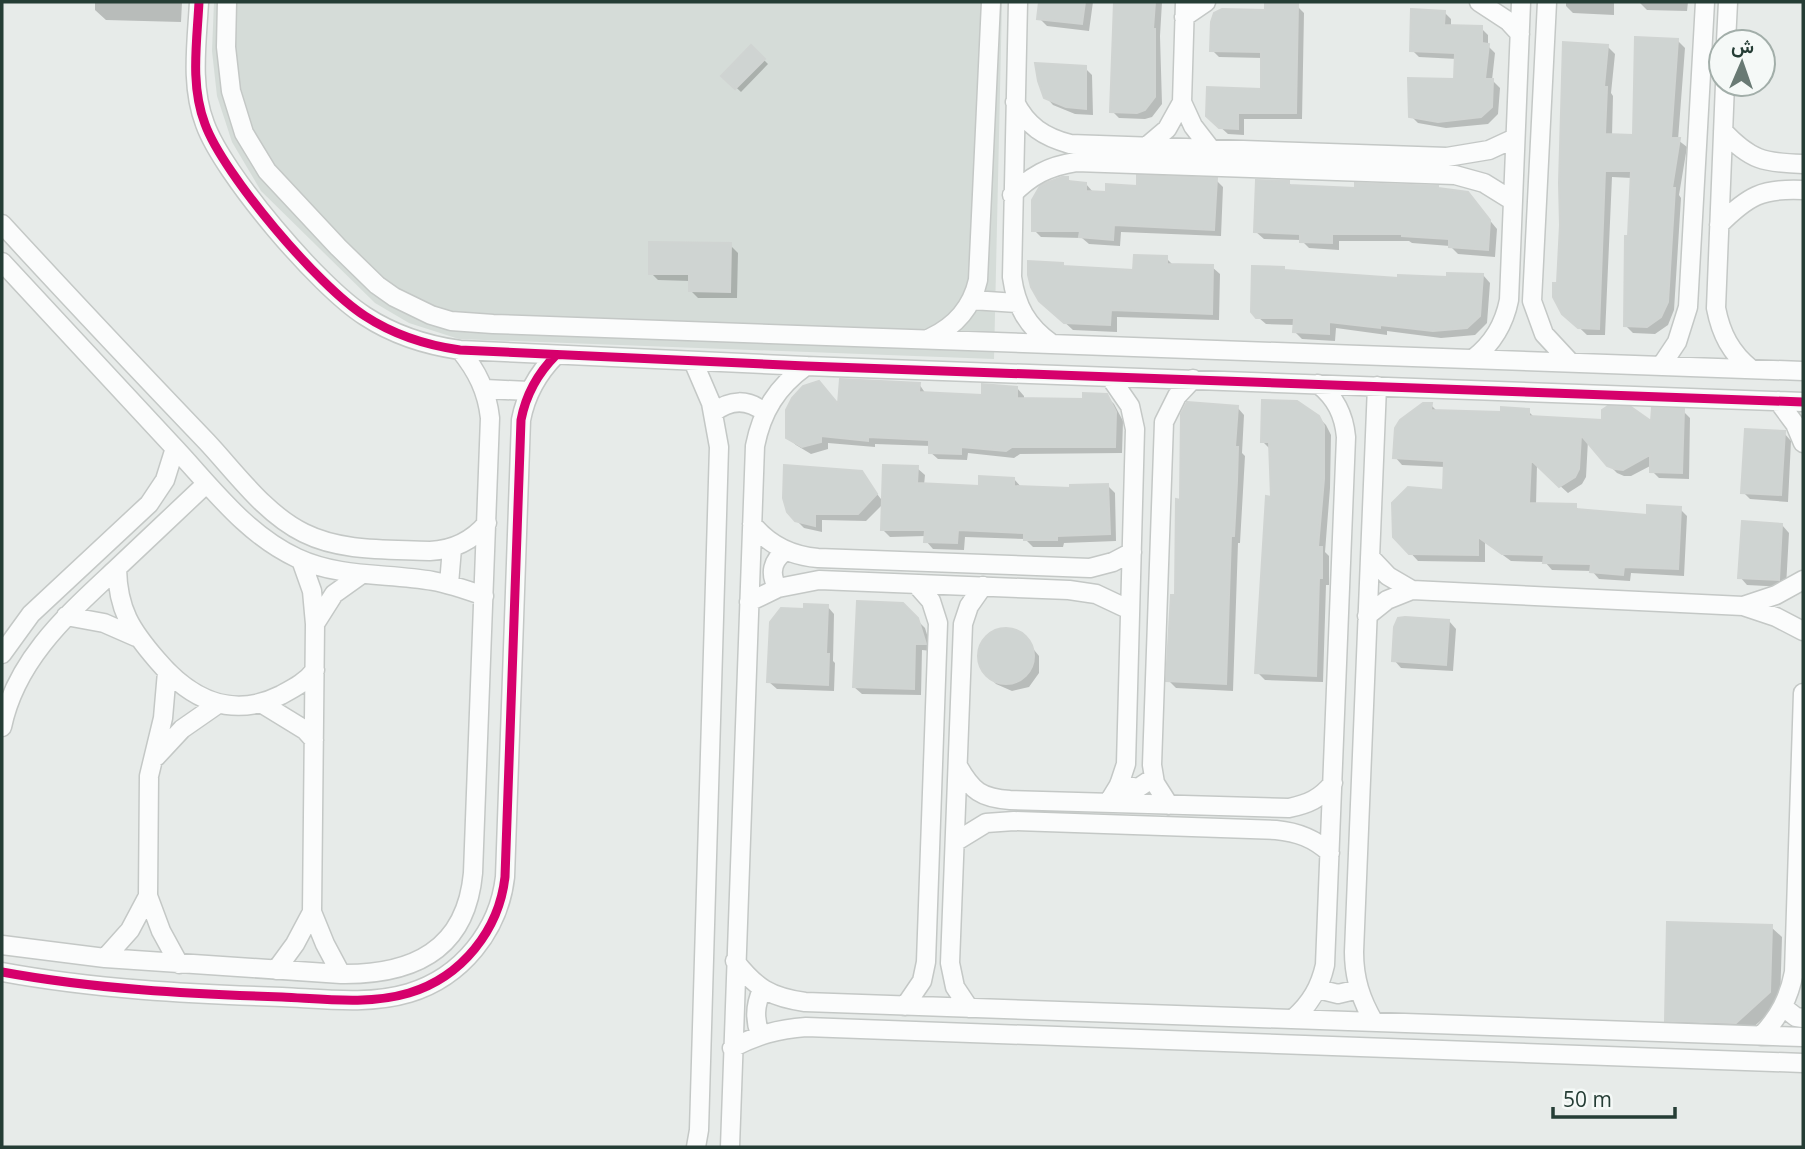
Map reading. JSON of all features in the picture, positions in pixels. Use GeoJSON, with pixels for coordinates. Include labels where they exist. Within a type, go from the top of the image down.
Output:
{"type":"FeatureCollection","features":[{"type":"Feature","properties":{"kind":"street"},"geometry":{"type":"LineString","coordinates":[[199,2],[195,76],[198,100],[210,135],[228,167],[274,225],[342,298],[362,314],[409,339],[435,346],[460,350],[806,366],[1803,402]]}},
{"type":"Feature","properties":{"kind":"street"},"geometry":{"type":"LineString","coordinates":[[227,2],[226,47],[231,91],[236,113],[255,153],[275,180],[377,285],[412,307],[451,321],[1803,371]]}},
{"type":"Feature","properties":{"kind":"street"},"geometry":{"type":"LineString","coordinates":[[930,338],[958,319],[972,300],[980,269],[991,2]]}},
{"type":"Feature","properties":{"kind":"street"},"geometry":{"type":"LineString","coordinates":[[1018,2],[1011,267],[1017,303],[1034,329],[1051,343]]}},
{"type":"Feature","properties":{"kind":"street"},"geometry":{"type":"LineString","coordinates":[[1206,2],[1184,10],[1182,102],[1194,127],[1210,148]]}},
{"type":"Feature","properties":{"kind":"street"},"geometry":{"type":"LineString","coordinates":[[1479,2],[1508,21],[1520,33]]}},
{"type":"Feature","properties":{"kind":"street"},"geometry":{"type":"LineString","coordinates":[[1473,359],[1493,339],[1506,314],[1509,300],[1521,2]]}},
{"type":"Feature","properties":{"kind":"street"},"geometry":{"type":"LineString","coordinates":[[1547,2],[1532,301],[1544,334],[1570,362]]}},
{"type":"Feature","properties":{"kind":"street"},"geometry":{"type":"LineString","coordinates":[[1661,366],[1677,342],[1688,307],[1704,2]]}},
{"type":"Feature","properties":{"kind":"street"},"geometry":{"type":"LineString","coordinates":[[1727,28],[1728,2]]}},
{"type":"Feature","properties":{"kind":"street"},"geometry":{"type":"LineString","coordinates":[[1724,98],[1716,308],[1727,342],[1740,360],[1751,369]]}},
{"type":"Feature","properties":{"kind":"street"},"geometry":{"type":"LineString","coordinates":[[1517,101],[1543,103]]}},
{"type":"Feature","properties":{"kind":"street"},"geometry":{"type":"LineString","coordinates":[[1015,102],[1027,121],[1045,135],[1070,144],[1447,157],[1489,150],[1515,138]]}},
{"type":"Feature","properties":{"kind":"street"},"geometry":{"type":"LineString","coordinates":[[1147,146],[1167,129],[1182,102]]}},
{"type":"Feature","properties":{"kind":"street"},"geometry":{"type":"LineString","coordinates":[[1723,131],[1746,154],[1762,161],[1803,164]]}},
{"type":"Feature","properties":{"kind":"street"},"geometry":{"type":"LineString","coordinates":[[1760,193],[1762,161]]}},
{"type":"Feature","properties":{"kind":"street"},"geometry":{"type":"LineString","coordinates":[[1012,195],[1040,172],[1076,162],[1455,175],[1484,183],[1513,201]]}},
{"type":"Feature","properties":{"kind":"street"},"geometry":{"type":"LineString","coordinates":[[1719,225],[1742,203],[1760,193],[1777,189],[1803,190]]}},
{"type":"Feature","properties":{"kind":"street"},"geometry":{"type":"LineString","coordinates":[[2,224],[272,510],[303,533],[351,546],[430,551],[452,548],[472,538],[487,523]]}},
{"type":"Feature","properties":{"kind":"street"},"geometry":{"type":"LineString","coordinates":[[2,262],[175,447],[206,484],[263,538],[301,560],[325,568],[433,581],[484,596]]}},
{"type":"Feature","properties":{"kind":"street"},"geometry":{"type":"LineString","coordinates":[[972,300],[1017,303]]}},
{"type":"Feature","properties":{"kind":"street"},"geometry":{"type":"LineString","coordinates":[[1509,300],[1532,301]]}},
{"type":"Feature","properties":{"kind":"street"},"geometry":{"type":"LineString","coordinates":[[1688,307],[1716,308]]}},
{"type":"Feature","properties":{"kind":"street"},"geometry":{"type":"LineString","coordinates":[[872,368],[873,336]]}},
{"type":"Feature","properties":{"kind":"street"},"geometry":{"type":"LineString","coordinates":[[92,360],[112,343]]}},
{"type":"Feature","properties":{"kind":"street"},"geometry":{"type":"LineString","coordinates":[[2,945],[38,951],[179,964],[377,974],[412,963],[442,945],[454,931],[464,915],[472,886],[490,418],[485,389],[460,350]]}},
{"type":"Feature","properties":{"kind":"street"},"geometry":{"type":"LineString","coordinates":[[1274,383],[1275,352]]}},
{"type":"Feature","properties":{"kind":"street"},"geometry":{"type":"LineString","coordinates":[[2,972],[148,990],[356,1000],[411,993],[442,978],[469,956],[489,928],[504,888],[521,420],[530,391],[539,374],[556,355]]}},
{"type":"Feature","properties":{"kind":"street"},"geometry":{"type":"LineString","coordinates":[[693,361],[703,381],[713,413],[719,447],[696,1147]]}},
{"type":"Feature","properties":{"kind":"street"},"geometry":{"type":"LineString","coordinates":[[730,1147],[755,446],[764,412],[782,386],[806,366]]}},
{"type":"Feature","properties":{"kind":"street"},"geometry":{"type":"LineString","coordinates":[[1108,803],[1126,764],[1135,422],[1124,396],[1110,377]]}},
{"type":"Feature","properties":{"kind":"street"},"geometry":{"type":"LineString","coordinates":[[1170,805],[1158,791],[1153,778],[1164,422],[1177,396],[1193,379]]}},
{"type":"Feature","properties":{"kind":"street"},"geometry":{"type":"LineString","coordinates":[[1294,1018],[1318,989],[1325,965],[1333,783],[1346,437],[1341,413],[1328,392],[1318,384]]}},
{"type":"Feature","properties":{"kind":"street"},"geometry":{"type":"LineString","coordinates":[[1374,1022],[1359,989],[1354,952],[1377,386]]}},
{"type":"Feature","properties":{"kind":"street"},"geometry":{"type":"LineString","coordinates":[[485,389],[530,391]]}},
{"type":"Feature","properties":{"kind":"street"},"geometry":{"type":"LineString","coordinates":[[1778,401],[1795,424],[1803,443]]}},
{"type":"Feature","properties":{"kind":"street"},"geometry":{"type":"LineString","coordinates":[[713,413],[720,407],[735,402],[751,404],[764,412]]}},
{"type":"Feature","properties":{"kind":"street"},"geometry":{"type":"LineString","coordinates":[[1135,422],[1149,415],[1164,422]]}},
{"type":"Feature","properties":{"kind":"street"},"geometry":{"type":"LineString","coordinates":[[1346,437],[1350,432],[1362,429],[1374,438]]}},
{"type":"Feature","properties":{"kind":"street"},"geometry":{"type":"LineString","coordinates":[[2,654],[21,625],[149,504],[165,480],[175,447]]}},
{"type":"Feature","properties":{"kind":"street"},"geometry":{"type":"LineString","coordinates":[[2,727],[14,691],[43,642],[66,616],[206,484]]}},
{"type":"Feature","properties":{"kind":"street"},"geometry":{"type":"LineString","coordinates":[[752,524],[767,540],[786,551],[818,558],[1090,568],[1112,562],[1132,551]]}},
{"type":"Feature","properties":{"kind":"street"},"geometry":{"type":"LineString","coordinates":[[449,584],[452,548]]}},
{"type":"Feature","properties":{"kind":"street"},"geometry":{"type":"LineString","coordinates":[[778,588],[772,569],[777,558],[786,551]]}},
{"type":"Feature","properties":{"kind":"street"},"geometry":{"type":"LineString","coordinates":[[1370,557],[1388,576],[1412,590]]}},
{"type":"Feature","properties":{"kind":"street"},"geometry":{"type":"LineString","coordinates":[[301,560],[312,591],[316,624],[312,912],[341,974]]}},
{"type":"Feature","properties":{"kind":"street"},"geometry":{"type":"LineString","coordinates":[[1089,592],[1098,589],[1101,580],[1098,572],[1090,568]]}},
{"type":"Feature","properties":{"kind":"street"},"geometry":{"type":"LineString","coordinates":[[117,569],[120,600],[129,624],[167,672],[190,692],[218,704],[261,703],[307,680],[315,670]]}},
{"type":"Feature","properties":{"kind":"street"},"geometry":{"type":"LineString","coordinates":[[316,624],[334,594],[362,574]]}},
{"type":"Feature","properties":{"kind":"street"},"geometry":{"type":"LineString","coordinates":[[749,602],[778,588],[819,580],[1089,592],[1108,598],[1130,610]]}},
{"type":"Feature","properties":{"kind":"street"},"geometry":{"type":"LineString","coordinates":[[1743,606],[1776,595],[1803,580]]}},
{"type":"Feature","properties":{"kind":"street"},"geometry":{"type":"LineString","coordinates":[[905,1006],[923,978],[926,962],[938,623],[931,601],[916,584]]}},
{"type":"Feature","properties":{"kind":"street"},"geometry":{"type":"LineString","coordinates":[[969,1008],[958,995],[950,963],[963,624],[969,606],[983,586]]}},
{"type":"Feature","properties":{"kind":"street"},"geometry":{"type":"LineString","coordinates":[[1367,616],[1387,600],[1412,590],[1743,606],[1776,617],[1803,631]]}},
{"type":"Feature","properties":{"kind":"street"},"geometry":{"type":"LineString","coordinates":[[66,616],[104,623],[139,639]]}},
{"type":"Feature","properties":{"kind":"street"},"geometry":{"type":"LineString","coordinates":[[938,623],[953,620],[963,624]]}},
{"type":"Feature","properties":{"kind":"street"},"geometry":{"type":"LineString","coordinates":[[21,625],[43,642]]}},
{"type":"Feature","properties":{"kind":"street"},"geometry":{"type":"LineString","coordinates":[[167,672],[163,718],[148,784],[148,896],[161,931],[179,964]]}},
{"type":"Feature","properties":{"kind":"street"},"geometry":{"type":"LineString","coordinates":[[1761,1036],[1783,1007],[1794,972],[1803,693]]}},
{"type":"Feature","properties":{"kind":"street"},"geometry":{"type":"LineString","coordinates":[[261,703],[305,730],[314,740]]}},
{"type":"Feature","properties":{"kind":"street"},"geometry":{"type":"LineString","coordinates":[[151,763],[182,729],[218,704]]}},
{"type":"Feature","properties":{"kind":"street"},"geometry":{"type":"LineString","coordinates":[[479,724],[511,725]]}},
{"type":"Feature","properties":{"kind":"street"},"geometry":{"type":"LineString","coordinates":[[958,766],[974,790],[985,796],[1010,800],[1289,808],[1301,806],[1323,795],[1333,783]]}},
{"type":"Feature","properties":{"kind":"street"},"geometry":{"type":"LineString","coordinates":[[1119,784],[1138,788],[1153,778]]}},
{"type":"Feature","properties":{"kind":"street"},"geometry":{"type":"LineString","coordinates":[[983,825],[979,810],[985,796]]}},
{"type":"Feature","properties":{"kind":"street"},"geometry":{"type":"LineString","coordinates":[[1288,831],[1294,822],[1289,808]]}},
{"type":"Feature","properties":{"kind":"street"},"geometry":{"type":"LineString","coordinates":[[955,842],[983,825],[1014,821],[1288,831],[1311,839],[1330,853]]}},
{"type":"Feature","properties":{"kind":"street"},"geometry":{"type":"LineString","coordinates":[[105,958],[130,930],[148,896]]}},
{"type":"Feature","properties":{"kind":"street"},"geometry":{"type":"LineString","coordinates":[[705,907],[737,908]]}},
{"type":"Feature","properties":{"kind":"street"},"geometry":{"type":"LineString","coordinates":[[276,970],[295,944],[312,912]]}},
{"type":"Feature","properties":{"kind":"street"},"geometry":{"type":"LineString","coordinates":[[34,978],[38,951]]}},
{"type":"Feature","properties":{"kind":"street"},"geometry":{"type":"LineString","coordinates":[[735,961],[762,990],[805,1002],[1803,1037]]}},
{"type":"Feature","properties":{"kind":"street"},"geometry":{"type":"LineString","coordinates":[[249,996],[250,968]]}},
{"type":"Feature","properties":{"kind":"street"},"geometry":{"type":"LineString","coordinates":[[923,978],[937,985],[952,978]]}},
{"type":"Feature","properties":{"kind":"street"},"geometry":{"type":"LineString","coordinates":[[1318,989],[1338,994],[1359,989]]}},
{"type":"Feature","properties":{"kind":"street"},"geometry":{"type":"LineString","coordinates":[[760,1034],[756,1026],[756,1007],[762,990]]}},
{"type":"Feature","properties":{"kind":"street"},"geometry":{"type":"LineString","coordinates":[[1783,1007],[1796,1017],[1803,1018]]}},
{"type":"Feature","properties":{"kind":"street"},"geometry":{"type":"LineString","coordinates":[[1177,1041],[1179,1015]]}},
{"type":"Feature","properties":{"kind":"street"},"geometry":{"type":"LineString","coordinates":[[732,1048],[760,1034],[806,1027],[1803,1063]]}},
{"type":"Feature","properties":{"kind":"shaded area"},"geometry":{"type":"Polygon","coordinates":[[[214,2],[1002,2],[994,359],[459,339],[409,323],[375,303],[261,191],[232,142],[217,96],[212,51],[214,2]]]}},
{"type":"Feature","properties":{"kind":"building"},"geometry":{"type":"Polygon","coordinates":[[[1039,2],[1085,2],[1082,24],[1037,19],[1039,2]]]}},
{"type":"Feature","properties":{"kind":"building"},"geometry":{"type":"Polygon","coordinates":[[[1114,2],[1155,2],[1155,97],[1145,110],[1137,113],[1110,112],[1114,2]]]}},
{"type":"Feature","properties":{"kind":"building"},"geometry":{"type":"Polygon","coordinates":[[[1265,4],[1298,4],[1296,113],[1238,113],[1238,129],[1219,128],[1206,116],[1207,87],[1261,89],[1261,52],[1210,51],[1214,13],[1222,9],[1265,10],[1265,4]]]}},
{"type":"Feature","properties":{"kind":"building"},"geometry":{"type":"Polygon","coordinates":[[[1411,9],[1445,11],[1444,25],[1482,26],[1482,43],[1489,44],[1485,79],[1493,79],[1492,107],[1481,117],[1438,122],[1409,117],[1408,78],[1454,79],[1455,53],[1410,51],[1411,9]]]}},
{"type":"Feature","properties":{"kind":"building"},"geometry":{"type":"Polygon","coordinates":[[[1635,37],[1678,39],[1671,138],[1680,138],[1672,188],[1675,188],[1668,302],[1661,317],[1647,327],[1624,326],[1625,236],[1628,236],[1631,171],[1605,171],[1599,329],[1578,328],[1562,314],[1553,297],[1553,283],[1557,283],[1560,225],[1563,42],[1608,45],[1604,87],[1607,87],[1605,134],[1633,135],[1635,37]]]}},
{"type":"Feature","properties":{"kind":"building"},"geometry":{"type":"Polygon","coordinates":[[[751,45],[765,59],[735,89],[721,76],[751,45]]]}},
{"type":"Feature","properties":{"kind":"building"},"geometry":{"type":"Polygon","coordinates":[[[1035,63],[1086,66],[1086,109],[1066,107],[1044,98],[1035,63]]]}},
{"type":"Feature","properties":{"kind":"building"},"geometry":{"type":"Polygon","coordinates":[[[1137,175],[1217,178],[1214,230],[1114,225],[1113,240],[1079,237],[1080,231],[1032,231],[1032,200],[1040,186],[1068,177],[1068,181],[1086,183],[1086,191],[1106,192],[1106,184],[1137,186],[1137,175]]]}},
{"type":"Feature","properties":{"kind":"building"},"geometry":{"type":"Polygon","coordinates":[[[1256,180],[1289,181],[1289,185],[1355,188],[1355,183],[1438,186],[1468,192],[1490,220],[1488,250],[1449,247],[1449,239],[1402,234],[1332,234],[1332,243],[1300,242],[1300,234],[1254,232],[1256,180]]]}},
{"type":"Feature","properties":{"kind":"building"},"geometry":{"type":"Polygon","coordinates":[[[649,242],[731,243],[730,292],[689,291],[689,274],[649,274],[649,242]]]}},
{"type":"Feature","properties":{"kind":"building"},"geometry":{"type":"Polygon","coordinates":[[[1134,255],[1167,256],[1167,264],[1213,265],[1212,314],[1111,310],[1110,325],[1064,323],[1039,301],[1028,275],[1028,261],[1133,270],[1134,255]]]}},
{"type":"Feature","properties":{"kind":"building"},"geometry":{"type":"Polygon","coordinates":[[[1252,266],[1398,278],[1398,275],[1447,277],[1447,273],[1483,274],[1480,316],[1467,328],[1433,331],[1329,322],[1329,334],[1293,332],[1294,318],[1256,318],[1251,312],[1252,266]]]}},
{"type":"Feature","properties":{"kind":"building"},"geometry":{"type":"Polygon","coordinates":[[[840,379],[920,383],[919,392],[982,395],[982,384],[1017,387],[1017,398],[1083,399],[1083,393],[1107,394],[1116,412],[1115,447],[1012,447],[1006,451],[961,447],[961,454],[929,453],[929,440],[868,437],[868,441],[821,436],[821,442],[802,447],[786,438],[786,410],[792,398],[803,386],[819,381],[838,404],[840,379]]]}},
{"type":"Feature","properties":{"kind":"building"},"geometry":{"type":"Polygon","coordinates":[[[1262,400],[1297,401],[1319,416],[1324,426],[1324,479],[1318,547],[1322,547],[1322,578],[1319,578],[1316,676],[1255,673],[1266,496],[1271,497],[1269,442],[1261,442],[1262,400]]]}},
{"type":"Feature","properties":{"kind":"building"},"geometry":{"type":"Polygon","coordinates":[[[1187,402],[1238,406],[1235,447],[1238,447],[1237,481],[1234,536],[1231,536],[1226,684],[1166,681],[1171,595],[1175,595],[1176,499],[1180,500],[1181,414],[1187,402]]]}},
{"type":"Feature","properties":{"kind":"building"},"geometry":{"type":"Polygon","coordinates":[[[1423,403],[1432,403],[1431,410],[1501,412],[1501,407],[1529,409],[1529,416],[1602,420],[1602,410],[1608,406],[1631,407],[1651,421],[1652,408],[1684,409],[1682,473],[1650,472],[1650,455],[1623,470],[1607,466],[1581,435],[1579,469],[1575,477],[1559,487],[1531,460],[1529,503],[1576,504],[1576,509],[1647,515],[1647,505],[1681,507],[1678,569],[1624,567],[1623,575],[1590,572],[1591,564],[1543,563],[1544,555],[1502,554],[1478,537],[1478,555],[1409,554],[1393,537],[1392,503],[1408,487],[1443,490],[1444,461],[1393,458],[1395,428],[1400,420],[1423,403]]]}},
{"type":"Feature","properties":{"kind":"building"},"geometry":{"type":"Polygon","coordinates":[[[1745,429],[1785,431],[1781,495],[1741,493],[1745,429]]]}},
{"type":"Feature","properties":{"kind":"building"},"geometry":{"type":"Polygon","coordinates":[[[784,465],[862,471],[877,494],[858,514],[815,514],[815,526],[795,521],[787,512],[783,498],[784,465]]]}},
{"type":"Feature","properties":{"kind":"building"},"geometry":{"type":"Polygon","coordinates":[[[883,465],[918,466],[917,483],[979,486],[979,476],[1014,478],[1014,486],[1070,488],[1070,485],[1108,484],[1110,534],[1057,536],[1057,540],[1024,540],[1024,533],[958,530],[957,543],[924,542],[925,530],[881,530],[883,465]]]}},
{"type":"Feature","properties":{"kind":"building"},"geometry":{"type":"Polygon","coordinates":[[[1742,521],[1782,524],[1779,580],[1738,578],[1742,521]]]}},
{"type":"Feature","properties":{"kind":"building"},"geometry":{"type":"Polygon","coordinates":[[[857,601],[903,603],[918,618],[926,644],[915,644],[914,689],[853,687],[857,601]]]}},
{"type":"Feature","properties":{"kind":"building"},"geometry":{"type":"Polygon","coordinates":[[[804,604],[828,605],[828,685],[767,682],[770,622],[781,608],[804,609],[804,604]]]}},
{"type":"Feature","properties":{"kind":"building"},"geometry":{"type":"Polygon","coordinates":[[[1398,618],[1449,620],[1446,665],[1392,661],[1394,627],[1398,618]]]}},
{"type":"Feature","properties":{"kind":"building"},"geometry":{"type":"Polygon","coordinates":[[[1006,628],[1017,630],[1026,636],[1032,645],[1032,667],[1026,676],[1017,682],[1006,684],[995,682],[986,676],[980,667],[978,656],[980,645],[986,636],[995,630],[1006,628]]]}},
{"type":"Feature","properties":{"kind":"building"},"geometry":{"type":"Polygon","coordinates":[[[1667,922],[1772,925],[1770,992],[1736,1023],[1665,1021],[1667,922]]]}},
{"type":"Feature","properties":{"kind":"cycle path"},"geometry":{"type":"LineString","coordinates":[[199,2],[197,94],[205,124],[231,171],[274,228],[323,281],[346,301],[387,329],[434,345],[460,350],[806,366],[1803,402]]}},
{"type":"Feature","properties":{"kind":"cycle path"},"geometry":{"type":"LineString","coordinates":[[2,972],[71,983],[142,990],[362,1000],[394,997],[428,986],[446,976],[475,949],[495,915],[505,877],[521,420],[533,385],[556,355]]}}]}
